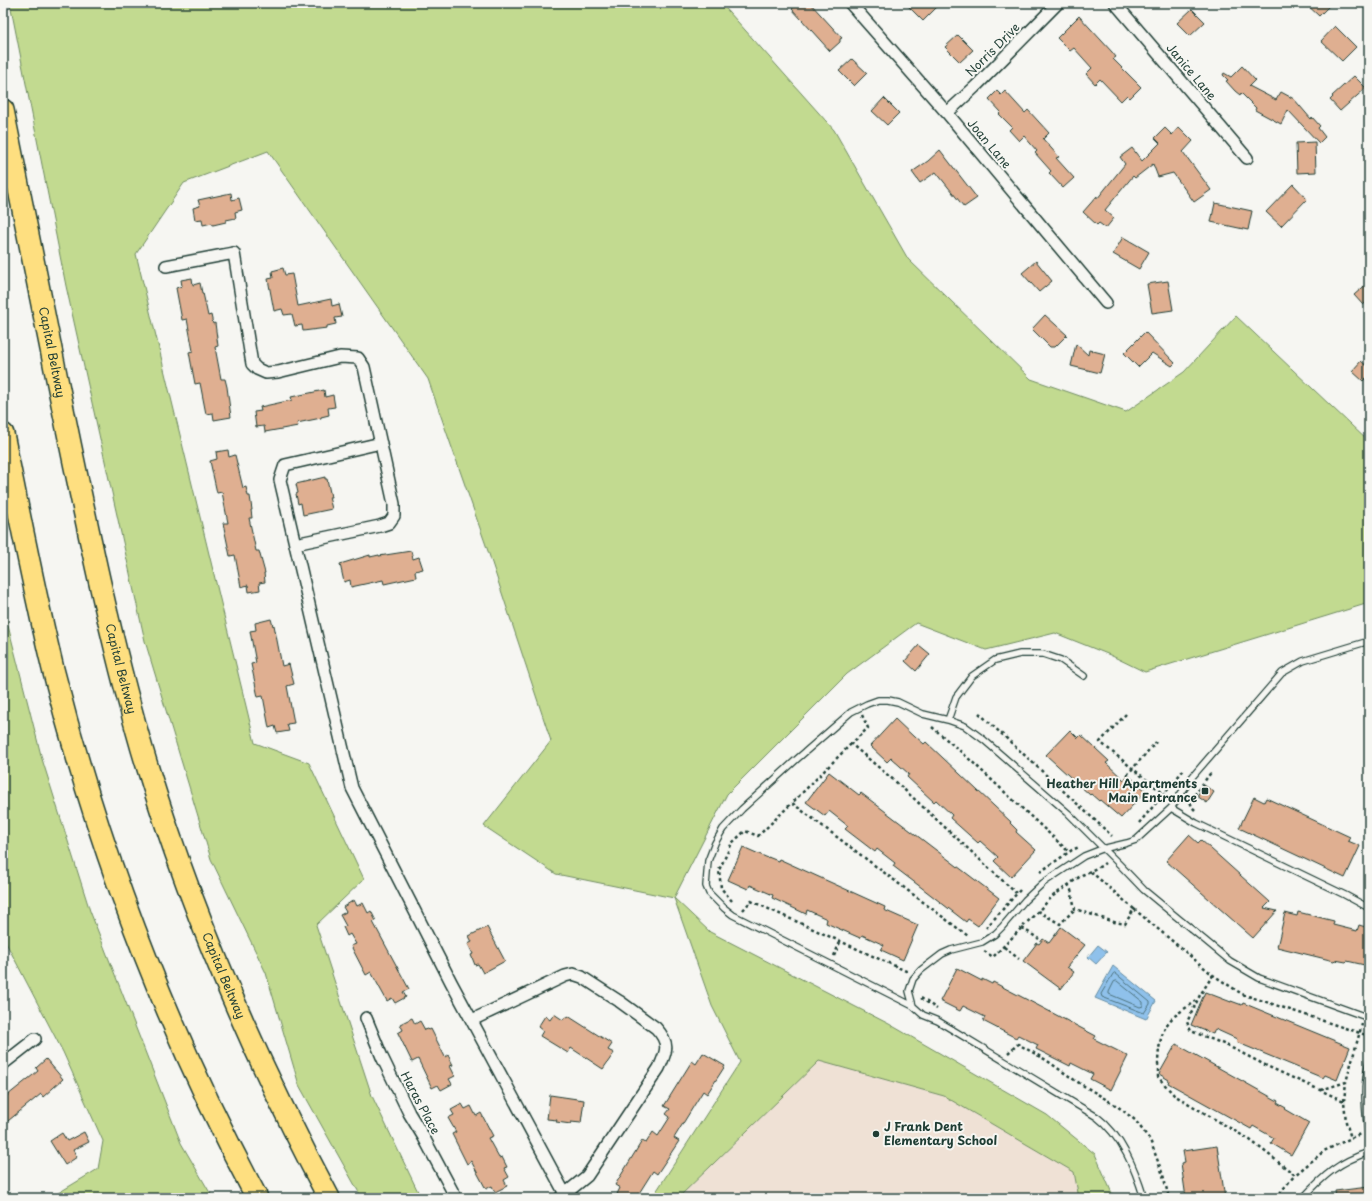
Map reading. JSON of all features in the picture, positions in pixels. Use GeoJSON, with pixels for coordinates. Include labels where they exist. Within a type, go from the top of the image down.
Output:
{"type":"FeatureCollection","features":[{"type":"Feature","properties":{"kind":"highway","name":"Capital Beltway"},"geometry":{"type":"LineString","coordinates":[[3,110],[95,566],[116,657],[142,750],[168,831],[225,981],[258,1056],[297,1137],[329,1198]]}},
{"type":"Feature","properties":{"kind":"highway"},"geometry":{"type":"LineString","coordinates":[[3,434],[31,575],[54,669],[79,762],[106,847],[135,929],[199,1082],[236,1159],[257,1198]]}},
{"type":"Feature","properties":{"kind":"street","name":"Joan Lane"},"geometry":{"type":"LineString","coordinates":[[850,3],[947,113],[1106,303]]}},
{"type":"Feature","properties":{"kind":"street","name":"Norris Drive"},"geometry":{"type":"LineString","coordinates":[[947,113],[976,86],[1058,3]]}},
{"type":"Feature","properties":{"kind":"street","name":"Janice Lane"},"geometry":{"type":"LineString","coordinates":[[1115,3],[1247,158]]}},
{"type":"Feature","properties":{"kind":"street"},"geometry":{"type":"LineString","coordinates":[[166,266],[234,253],[252,364],[257,369],[266,373],[278,372],[340,357],[358,358],[364,367],[394,504],[394,516],[389,523],[380,526],[295,544]]}},
{"type":"Feature","properties":{"kind":"street"},"geometry":{"type":"LineString","coordinates":[[381,443],[285,465],[280,480],[352,788],[562,1196],[587,1176],[659,1068],[665,1055],[667,1044],[662,1034],[656,1028],[599,988],[582,977],[572,974],[472,1020]]}},
{"type":"Feature","properties":{"kind":"street","name":"Haras Place"},"geometry":{"type":"LineString","coordinates":[[366,1018],[382,1057],[409,1113],[456,1198]]}},
{"type":"Feature","properties":{"kind":"street"},"geometry":{"type":"LineString","coordinates":[[3,1064],[35,1039]]}},
{"type":"Feature","properties":{"kind":"lane"},"geometry":{"type":"LineString","coordinates":[[913,1006],[909,991],[913,979],[921,970],[942,954],[951,950],[982,942],[995,934],[1025,900],[1043,883],[1084,856],[1102,849],[1136,840],[1171,808],[1193,776],[1282,673],[1303,661],[1369,641]]}},
{"type":"Feature","properties":{"kind":"lane"},"geometry":{"type":"LineString","coordinates":[[948,720],[956,697],[972,676],[995,660],[1020,654],[1043,654],[1061,660],[1084,676]]}},
{"type":"Feature","properties":{"kind":"lane"},"geometry":{"type":"LineString","coordinates":[[1144,1198],[1129,1159],[1106,1124],[1097,1117],[959,1034],[923,1015],[913,1006],[733,915],[719,904],[709,893],[706,886],[708,861],[715,843],[723,829],[742,809],[797,758],[851,712],[878,700],[888,700],[898,702],[923,714],[965,726],[984,740],[1068,814],[1144,890],[1230,961],[1259,978],[1367,1017]]}},
{"type":"Feature","properties":{"kind":"lane"},"geometry":{"type":"LineString","coordinates":[[1171,808],[1196,824],[1345,894],[1369,908]]}},
{"type":"Feature","properties":{"kind":"lane"},"geometry":{"type":"LineString","coordinates":[[1369,1062],[1366,1091],[1369,1142]]}},
{"type":"Feature","properties":{"kind":"lane"},"geometry":{"type":"LineString","coordinates":[[1303,1198],[1336,1167],[1346,1161],[1369,1152]]}},
{"type":"Feature","properties":{"kind":"path"},"geometry":{"type":"LineString","coordinates":[[735,904],[721,888],[719,870],[732,843],[745,831],[758,836],[868,728],[862,715],[868,712]]}},
{"type":"Feature","properties":{"kind":"path"},"geometry":{"type":"LineString","coordinates":[[979,713],[1113,837],[1119,835]]}},
{"type":"Feature","properties":{"kind":"path"},"geometry":{"type":"LineString","coordinates":[[1126,714],[1100,742],[1164,794]]}},
{"type":"Feature","properties":{"kind":"path"},"geometry":{"type":"LineString","coordinates":[[929,724],[973,762],[1069,852]]}},
{"type":"Feature","properties":{"kind":"path"},"geometry":{"type":"LineString","coordinates":[[1127,775],[1156,742]]}},
{"type":"Feature","properties":{"kind":"path"},"geometry":{"type":"LineString","coordinates":[[851,744],[896,782],[1016,893]]}},
{"type":"Feature","properties":{"kind":"path"},"geometry":{"type":"LineString","coordinates":[[1134,827],[1164,794],[1184,768]]}},
{"type":"Feature","properties":{"kind":"path"},"geometry":{"type":"LineString","coordinates":[[1198,813],[1192,807],[1190,801],[1214,768]]}},
{"type":"Feature","properties":{"kind":"path"},"geometry":{"type":"LineString","coordinates":[[792,803],[970,938],[966,939]]}},
{"type":"Feature","properties":{"kind":"path"},"geometry":{"type":"LineString","coordinates":[[1038,874],[1069,852],[1094,841]]}},
{"type":"Feature","properties":{"kind":"path"},"geometry":{"type":"LineString","coordinates":[[982,949],[993,957],[1044,904],[1068,884],[1101,866],[1112,858]]}},
{"type":"Feature","properties":{"kind":"path"},"geometry":{"type":"LineString","coordinates":[[1090,871],[1213,975],[1242,994],[1369,1036]]}},
{"type":"Feature","properties":{"kind":"path"},"geometry":{"type":"LineString","coordinates":[[1068,884],[1071,890],[1075,909]]}},
{"type":"Feature","properties":{"kind":"path"},"geometry":{"type":"LineString","coordinates":[[982,932],[1024,886]]}},
{"type":"Feature","properties":{"kind":"path"},"geometry":{"type":"LineString","coordinates":[[739,907],[743,910],[752,901],[906,971],[910,968]]}},
{"type":"Feature","properties":{"kind":"path"},"geometry":{"type":"LineString","coordinates":[[1075,909],[1097,917],[1125,924],[1134,909]]}},
{"type":"Feature","properties":{"kind":"path"},"geometry":{"type":"LineString","coordinates":[[1038,911],[1060,924],[1075,909]]}},
{"type":"Feature","properties":{"kind":"path"},"geometry":{"type":"LineString","coordinates":[[1022,928],[1039,938]]}},
{"type":"Feature","properties":{"kind":"path"},"geometry":{"type":"LineString","coordinates":[[830,964],[840,942]]}},
{"type":"Feature","properties":{"kind":"path"},"geometry":{"type":"LineString","coordinates":[[1004,947],[1019,959]]}},
{"type":"Feature","properties":{"kind":"path"},"geometry":{"type":"LineString","coordinates":[[1213,975],[1197,1001],[1187,1022],[1191,1031],[1226,1045],[1271,1068],[1344,1101]]}},
{"type":"Feature","properties":{"kind":"path"},"geometry":{"type":"LineString","coordinates":[[920,992],[922,999],[938,1010]]}},
{"type":"Feature","properties":{"kind":"path"},"geometry":{"type":"LineString","coordinates":[[1197,1001],[1174,1016],[1167,1025],[1159,1046],[1158,1077],[1174,1095],[1250,1140],[1295,1175]]}},
{"type":"Feature","properties":{"kind":"path"},"geometry":{"type":"LineString","coordinates":[[1351,1138],[1346,1122],[1344,1101],[1346,1082],[1358,1033],[1367,1017]]}},
{"type":"Feature","properties":{"kind":"path"},"geometry":{"type":"LineString","coordinates":[[1001,1050],[1007,1054],[1018,1044],[1046,1060],[1076,1081],[1117,1106],[1135,1120],[1150,1140],[1163,1175],[1169,1198]]}},
{"type":"Feature","properties":{"kind":"path"},"geometry":{"type":"LineString","coordinates":[[1320,1091],[1346,1082]]}},
{"type":"Feature","properties":{"kind":"path"},"geometry":{"type":"LineString","coordinates":[[1276,1198],[1295,1175],[1324,1152],[1368,1130]]}},
{"type":"Feature","properties":{"kind":"shaded area","name":"J Frank Dent Elementary School"},"geometry":{"type":"Polygon","coordinates":[[[819,1061],[944,1096],[1074,1172],[1079,1198],[678,1198],[819,1061]]]}},
{"type":"Feature","properties":{"kind":"green space"},"geometry":{"type":"Polygon","coordinates":[[[10,3],[721,3],[834,130],[908,259],[1031,379],[1126,412],[1184,372],[1236,316],[1369,442],[1369,603],[1145,672],[1110,655],[1055,633],[986,650],[916,623],[847,674],[727,794],[674,898],[556,874],[484,826],[551,741],[489,554],[428,379],[268,151],[184,183],[136,254],[255,743],[309,763],[364,879],[316,925],[372,1096],[421,1198],[362,1198],[299,1085],[266,973],[211,859],[145,641],[66,286],[10,3]]]}},
{"type":"Feature","properties":{"kind":"green space"},"geometry":{"type":"Polygon","coordinates":[[[3,606],[42,759],[90,911],[181,1143],[213,1198],[50,1198],[98,1169],[103,1141],[63,1052],[3,937],[3,606]]]}},
{"type":"Feature","properties":{"kind":"green space"},"geometry":{"type":"Polygon","coordinates":[[[674,898],[710,932],[889,1024],[1047,1115],[1095,1154],[1114,1198],[1079,1198],[1074,1172],[944,1096],[819,1061],[678,1198],[652,1198],[740,1062],[712,1006],[674,898]]]}},
{"type":"Feature","properties":{"kind":"water"},"geometry":{"type":"Polygon","coordinates":[[[1098,945],[1107,952],[1096,964],[1088,957],[1098,945]]]}},
{"type":"Feature","properties":{"kind":"water"},"geometry":{"type":"Polygon","coordinates":[[[1113,966],[1156,1001],[1146,1019],[1095,998],[1113,966]]]}},
{"type":"Feature","properties":{"kind":"building"},"geometry":{"type":"Polygon","coordinates":[[[798,3],[810,3],[842,38],[840,39],[840,42],[830,51],[792,9],[798,3]]]}},
{"type":"Feature","properties":{"kind":"building"},"geometry":{"type":"Polygon","coordinates":[[[905,3],[941,3],[923,21],[905,3]]]}},
{"type":"Feature","properties":{"kind":"building"},"geometry":{"type":"Polygon","coordinates":[[[1305,3],[1332,3],[1319,16],[1305,3]]]}},
{"type":"Feature","properties":{"kind":"building"},"geometry":{"type":"Polygon","coordinates":[[[1192,9],[1205,22],[1190,36],[1177,23],[1192,9]]]}},
{"type":"Feature","properties":{"kind":"building"},"geometry":{"type":"Polygon","coordinates":[[[1079,16],[1116,57],[1113,59],[1141,87],[1130,98],[1127,95],[1121,101],[1100,79],[1095,84],[1086,74],[1092,68],[1074,48],[1070,51],[1057,38],[1079,16]]]}},
{"type":"Feature","properties":{"kind":"building"},"geometry":{"type":"Polygon","coordinates":[[[1335,26],[1356,47],[1342,61],[1321,41],[1335,26]]]}},
{"type":"Feature","properties":{"kind":"building"},"geometry":{"type":"Polygon","coordinates":[[[958,35],[973,50],[960,62],[945,47],[958,35]]]}},
{"type":"Feature","properties":{"kind":"building"},"geometry":{"type":"Polygon","coordinates":[[[852,59],[867,73],[854,86],[839,71],[852,59]]]}},
{"type":"Feature","properties":{"kind":"building"},"geometry":{"type":"Polygon","coordinates":[[[1242,66],[1255,80],[1249,86],[1276,100],[1281,92],[1294,99],[1311,119],[1312,117],[1320,126],[1318,128],[1325,137],[1319,143],[1288,110],[1281,124],[1255,110],[1256,108],[1241,93],[1240,95],[1235,91],[1223,75],[1224,73],[1231,77],[1242,66]]]}},
{"type":"Feature","properties":{"kind":"building"},"geometry":{"type":"Polygon","coordinates":[[[1354,76],[1366,88],[1340,111],[1330,100],[1333,97],[1332,96],[1354,76]]]}},
{"type":"Feature","properties":{"kind":"building"},"geometry":{"type":"Polygon","coordinates":[[[997,91],[1001,95],[1005,91],[1025,113],[1028,110],[1049,133],[1043,139],[1059,157],[1056,158],[1074,178],[1063,188],[1049,173],[1051,171],[1035,153],[1037,151],[1024,136],[1019,141],[1009,130],[1012,127],[999,114],[1001,112],[989,99],[997,91]]]}},
{"type":"Feature","properties":{"kind":"building"},"geometry":{"type":"Polygon","coordinates":[[[884,98],[899,113],[887,125],[872,111],[884,98]]]}},
{"type":"Feature","properties":{"kind":"building"},"geometry":{"type":"Polygon","coordinates":[[[1179,127],[1193,141],[1183,152],[1211,190],[1194,202],[1173,173],[1158,177],[1153,164],[1135,178],[1133,176],[1105,210],[1114,218],[1106,228],[1099,223],[1097,225],[1083,212],[1097,196],[1097,199],[1125,164],[1120,157],[1132,148],[1142,161],[1160,143],[1155,138],[1165,128],[1172,135],[1179,127]]]}},
{"type":"Feature","properties":{"kind":"building"},"geometry":{"type":"Polygon","coordinates":[[[1315,142],[1316,172],[1297,173],[1296,143],[1315,142]]]}},
{"type":"Feature","properties":{"kind":"building"},"geometry":{"type":"Polygon","coordinates":[[[940,150],[977,198],[964,207],[936,172],[920,183],[912,172],[928,161],[940,150]]]}},
{"type":"Feature","properties":{"kind":"building"},"geometry":{"type":"Polygon","coordinates":[[[1293,184],[1307,199],[1281,226],[1266,212],[1293,184]]]}},
{"type":"Feature","properties":{"kind":"building"},"geometry":{"type":"Polygon","coordinates":[[[231,193],[232,200],[239,198],[242,210],[235,212],[236,218],[213,225],[212,223],[203,225],[202,219],[195,220],[193,208],[200,206],[198,200],[231,193]]]}},
{"type":"Feature","properties":{"kind":"building"},"geometry":{"type":"Polygon","coordinates":[[[1215,203],[1252,211],[1248,230],[1211,222],[1215,203]]]}},
{"type":"Feature","properties":{"kind":"building"},"geometry":{"type":"Polygon","coordinates":[[[1123,237],[1149,252],[1139,269],[1113,254],[1123,237]]]}},
{"type":"Feature","properties":{"kind":"building"},"geometry":{"type":"Polygon","coordinates":[[[1036,261],[1052,281],[1039,292],[1022,273],[1036,261]]]}},
{"type":"Feature","properties":{"kind":"building"},"geometry":{"type":"Polygon","coordinates":[[[283,268],[285,275],[292,274],[298,306],[331,299],[332,306],[339,304],[342,317],[335,318],[336,324],[327,326],[327,328],[303,331],[302,325],[295,326],[292,314],[284,315],[282,309],[274,311],[268,279],[273,278],[272,271],[283,268]]]}},
{"type":"Feature","properties":{"kind":"building"},"geometry":{"type":"Polygon","coordinates":[[[192,278],[193,285],[200,283],[208,316],[211,315],[213,324],[215,323],[218,346],[215,347],[221,379],[225,379],[227,387],[231,417],[214,420],[213,413],[206,414],[200,383],[195,384],[189,352],[193,351],[187,319],[182,320],[176,288],[182,286],[181,280],[192,278]]]}},
{"type":"Feature","properties":{"kind":"building"},"geometry":{"type":"Polygon","coordinates":[[[1168,281],[1173,310],[1152,313],[1147,284],[1168,281]]]}},
{"type":"Feature","properties":{"kind":"building"},"geometry":{"type":"Polygon","coordinates":[[[1369,282],[1369,300],[1363,305],[1354,295],[1369,282]]]}},
{"type":"Feature","properties":{"kind":"building"},"geometry":{"type":"Polygon","coordinates":[[[1045,315],[1067,335],[1055,347],[1050,347],[1032,329],[1045,315]]]}},
{"type":"Feature","properties":{"kind":"building"},"geometry":{"type":"Polygon","coordinates":[[[1145,332],[1175,363],[1172,366],[1152,353],[1138,367],[1124,353],[1145,332]]]}},
{"type":"Feature","properties":{"kind":"building"},"geometry":{"type":"Polygon","coordinates":[[[1076,344],[1088,355],[1089,350],[1105,354],[1100,373],[1071,366],[1076,344]]]}},
{"type":"Feature","properties":{"kind":"building"},"geometry":{"type":"Polygon","coordinates":[[[1361,361],[1369,368],[1369,375],[1363,381],[1352,371],[1361,361]]]}},
{"type":"Feature","properties":{"kind":"building"},"geometry":{"type":"Polygon","coordinates":[[[324,390],[325,397],[333,395],[335,407],[328,408],[329,415],[297,423],[298,426],[265,432],[264,426],[256,427],[254,412],[261,411],[260,407],[292,400],[291,397],[324,390]]]}},
{"type":"Feature","properties":{"kind":"building"},"geometry":{"type":"Polygon","coordinates":[[[228,450],[229,457],[235,455],[243,488],[246,487],[248,496],[250,496],[252,518],[249,518],[256,551],[259,551],[265,573],[265,582],[259,583],[260,590],[249,592],[248,585],[241,587],[235,555],[230,556],[223,523],[228,523],[222,492],[217,493],[210,461],[217,459],[216,452],[228,450]]]}},
{"type":"Feature","properties":{"kind":"building"},"geometry":{"type":"Polygon","coordinates":[[[325,477],[325,479],[327,479],[331,497],[329,497],[332,509],[303,515],[301,503],[298,504],[296,484],[325,477]]]}},
{"type":"Feature","properties":{"kind":"building"},"geometry":{"type":"Polygon","coordinates":[[[411,551],[413,559],[419,557],[423,569],[415,571],[416,577],[384,584],[383,580],[351,587],[350,580],[344,582],[340,564],[370,555],[370,557],[411,551]]]}},
{"type":"Feature","properties":{"kind":"building"},"geometry":{"type":"Polygon","coordinates":[[[271,619],[273,626],[274,625],[282,666],[289,664],[294,684],[287,686],[294,723],[287,724],[289,731],[277,733],[275,726],[269,728],[263,696],[258,697],[251,664],[256,663],[250,631],[256,630],[255,623],[271,619]]]}},
{"type":"Feature","properties":{"kind":"building"},"geometry":{"type":"Polygon","coordinates":[[[919,645],[930,654],[916,671],[905,661],[919,645]]]}},
{"type":"Feature","properties":{"kind":"building"},"geometry":{"type":"Polygon","coordinates":[[[895,719],[914,737],[915,736],[924,744],[926,742],[1011,822],[1010,823],[1017,830],[1016,832],[1036,850],[1011,877],[994,861],[998,857],[980,841],[978,843],[950,818],[952,815],[936,800],[934,802],[907,777],[909,774],[891,758],[887,762],[870,746],[895,719]]]}},
{"type":"Feature","properties":{"kind":"building"},"geometry":{"type":"Polygon","coordinates":[[[1070,730],[1078,738],[1081,735],[1109,761],[1106,763],[1124,780],[1128,775],[1146,791],[1121,818],[1100,800],[1099,801],[1091,794],[1090,795],[1046,755],[1070,730]]]}},
{"type":"Feature","properties":{"kind":"building"},"geometry":{"type":"Polygon","coordinates":[[[829,772],[859,795],[861,793],[999,898],[978,926],[968,919],[966,922],[893,866],[895,863],[877,849],[875,852],[845,829],[848,826],[829,811],[825,816],[806,802],[829,772]]]}},
{"type":"Feature","properties":{"kind":"building"},"geometry":{"type":"Polygon","coordinates":[[[1204,785],[1214,792],[1207,803],[1197,796],[1204,785]]]}},
{"type":"Feature","properties":{"kind":"building"},"geometry":{"type":"Polygon","coordinates":[[[1254,797],[1264,802],[1266,798],[1350,837],[1348,841],[1360,846],[1345,878],[1239,828],[1254,797]]]}},
{"type":"Feature","properties":{"kind":"building"},"geometry":{"type":"Polygon","coordinates":[[[1189,835],[1198,843],[1201,840],[1270,902],[1264,908],[1277,911],[1253,938],[1166,861],[1189,835]]]}},
{"type":"Feature","properties":{"kind":"building"},"geometry":{"type":"Polygon","coordinates":[[[743,847],[768,858],[778,861],[779,859],[885,907],[884,910],[918,925],[903,960],[881,950],[884,945],[862,935],[860,938],[826,923],[827,919],[807,910],[806,914],[772,898],[773,895],[750,885],[748,889],[728,880],[743,847]]]}},
{"type":"Feature","properties":{"kind":"building"},"geometry":{"type":"Polygon","coordinates":[[[354,900],[357,906],[363,903],[368,913],[371,911],[376,921],[373,922],[409,989],[403,992],[406,997],[395,1003],[392,998],[387,1001],[371,972],[366,975],[351,946],[356,944],[350,934],[347,936],[343,927],[346,926],[340,915],[346,912],[343,907],[354,900]]]}},
{"type":"Feature","properties":{"kind":"building"},"geometry":{"type":"Polygon","coordinates":[[[1298,912],[1334,921],[1333,925],[1357,931],[1359,925],[1369,928],[1369,966],[1347,961],[1334,961],[1277,947],[1285,913],[1297,916],[1298,912]]]}},
{"type":"Feature","properties":{"kind":"building"},"geometry":{"type":"Polygon","coordinates":[[[487,927],[505,961],[483,973],[478,964],[475,965],[471,955],[473,954],[468,944],[472,942],[469,936],[487,927]]]}},
{"type":"Feature","properties":{"kind":"building"},"geometry":{"type":"Polygon","coordinates":[[[1061,927],[1085,945],[1067,967],[1074,972],[1061,989],[1023,961],[1037,943],[1039,944],[1043,939],[1049,943],[1061,927]]]}},
{"type":"Feature","properties":{"kind":"building"},"geometry":{"type":"Polygon","coordinates":[[[957,968],[982,981],[982,979],[992,984],[993,982],[1096,1036],[1094,1039],[1128,1056],[1111,1090],[1090,1079],[1093,1074],[1071,1063],[1070,1066],[1036,1049],[1038,1045],[1018,1035],[1016,1038],[983,1021],[985,1017],[963,1006],[960,1011],[940,1001],[957,968]]]}},
{"type":"Feature","properties":{"kind":"building"},"geometry":{"type":"Polygon","coordinates":[[[1205,992],[1231,1002],[1242,1005],[1243,1003],[1350,1047],[1337,1080],[1325,1075],[1323,1078],[1236,1042],[1237,1039],[1215,1029],[1213,1034],[1191,1025],[1205,992]]]}},
{"type":"Feature","properties":{"kind":"building"},"geometry":{"type":"Polygon","coordinates":[[[554,1014],[563,1020],[568,1016],[612,1044],[608,1050],[614,1053],[603,1069],[571,1048],[568,1053],[540,1036],[543,1031],[538,1027],[545,1016],[550,1020],[554,1014]]]}},
{"type":"Feature","properties":{"kind":"building"},"geometry":{"type":"Polygon","coordinates":[[[412,1018],[415,1024],[420,1021],[425,1030],[431,1029],[445,1057],[448,1055],[453,1065],[450,1066],[455,1076],[449,1079],[452,1084],[441,1090],[438,1085],[432,1088],[418,1059],[412,1062],[398,1033],[403,1030],[400,1024],[412,1018]]]}},
{"type":"Feature","properties":{"kind":"building"},"geometry":{"type":"Polygon","coordinates":[[[1176,1044],[1278,1101],[1277,1103],[1286,1108],[1285,1109],[1309,1123],[1291,1155],[1271,1143],[1274,1138],[1253,1126],[1251,1129],[1168,1083],[1169,1080],[1159,1074],[1176,1044]]]}},
{"type":"Feature","properties":{"kind":"building"},"geometry":{"type":"Polygon","coordinates":[[[703,1053],[725,1066],[707,1094],[703,1091],[674,1138],[679,1141],[657,1174],[653,1171],[636,1198],[624,1198],[617,1194],[620,1188],[615,1185],[642,1141],[646,1143],[653,1132],[658,1136],[670,1117],[666,1114],[670,1109],[664,1106],[692,1061],[696,1064],[703,1053]]]}},
{"type":"Feature","properties":{"kind":"building"},"geometry":{"type":"Polygon","coordinates":[[[46,1059],[63,1079],[43,1097],[41,1094],[3,1125],[3,1099],[38,1071],[36,1068],[46,1059]]]}},
{"type":"Feature","properties":{"kind":"building"},"geometry":{"type":"Polygon","coordinates":[[[550,1095],[584,1100],[581,1123],[571,1122],[571,1124],[547,1119],[550,1095]]]}},
{"type":"Feature","properties":{"kind":"building"},"geometry":{"type":"Polygon","coordinates":[[[462,1104],[465,1109],[471,1106],[476,1116],[481,1113],[493,1136],[488,1138],[499,1158],[502,1157],[507,1167],[504,1168],[509,1177],[504,1180],[507,1186],[495,1192],[492,1186],[486,1189],[471,1161],[467,1164],[452,1134],[456,1132],[448,1118],[454,1115],[451,1110],[462,1104]]]}},
{"type":"Feature","properties":{"kind":"building"},"geometry":{"type":"Polygon","coordinates":[[[84,1132],[89,1142],[73,1150],[77,1157],[65,1165],[50,1141],[62,1133],[67,1141],[84,1132]]]}},
{"type":"Feature","properties":{"kind":"building"},"geometry":{"type":"Polygon","coordinates":[[[1217,1146],[1225,1198],[1186,1198],[1181,1163],[1185,1162],[1183,1151],[1217,1146]]]}},
{"type":"Feature","properties":{"kind":"building"},"geometry":{"type":"Polygon","coordinates":[[[1369,1187],[1369,1198],[1336,1198],[1335,1191],[1369,1187]]]}},
{"type":"Feature","properties":{"kind":"place","name":"Heather Hill Apartments Main Entrance"},"geometry":{"type":"Point","coordinates":[1205,791]}},
{"type":"Feature","properties":{"kind":"place","name":"J Frank Dent Elementary School"},"geometry":{"type":"Point","coordinates":[876,1134]}}]}
